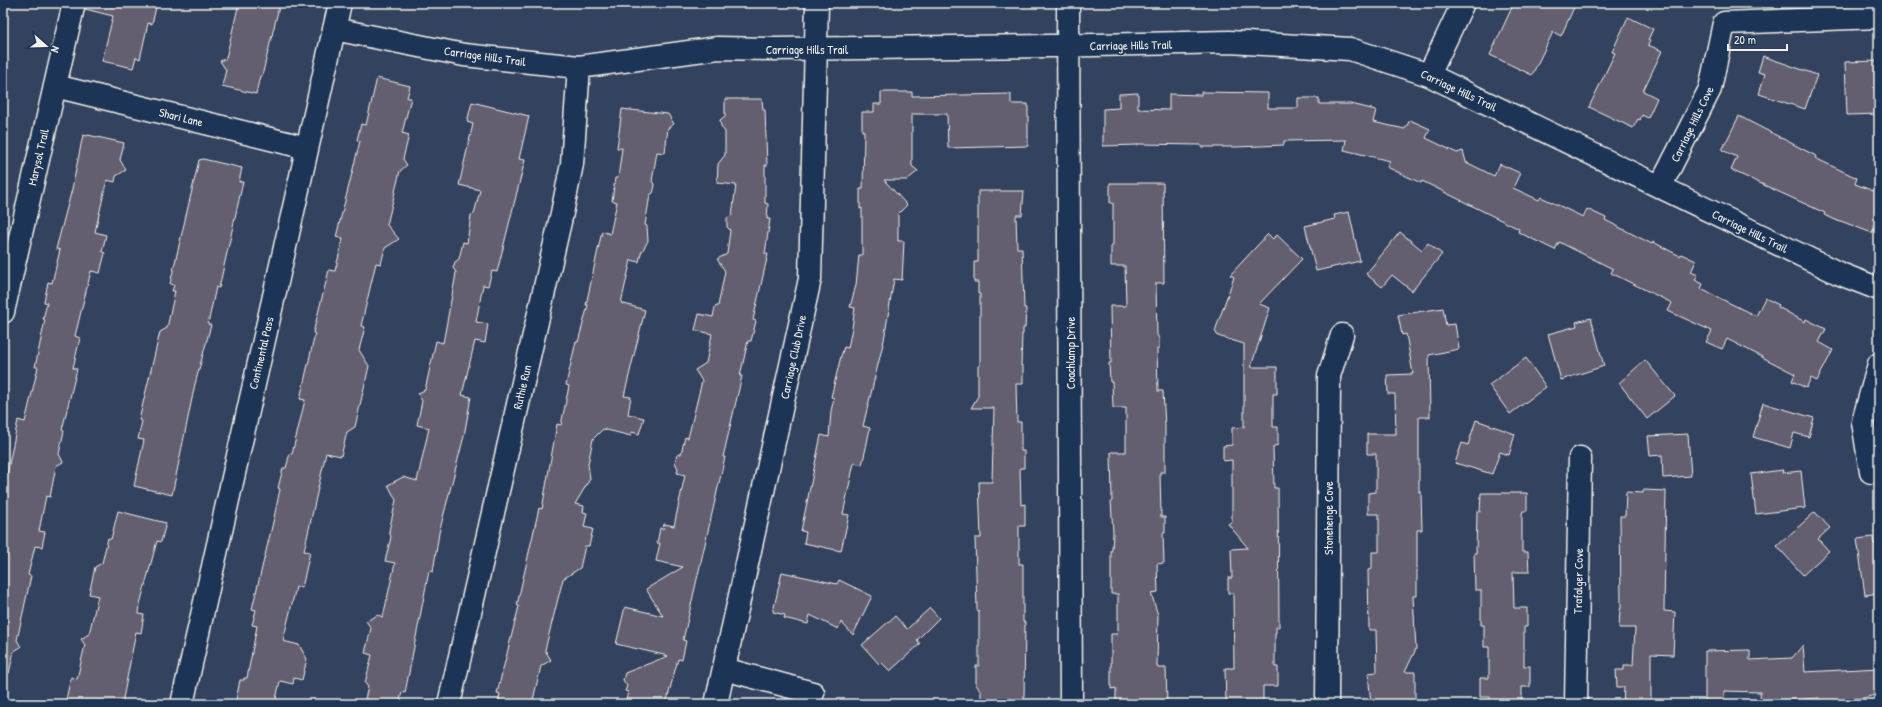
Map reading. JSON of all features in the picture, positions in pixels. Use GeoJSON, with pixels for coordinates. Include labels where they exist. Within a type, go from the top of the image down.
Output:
{"type":"FeatureCollection","features":[{"type":"Feature","properties":{"kind":"street","name":"Marysol Trail"},"geometry":{"type":"LineString","coordinates":[[3,312],[74,3]]}},
{"type":"Feature","properties":{"kind":"street","name":"Continental Pass"},"geometry":{"type":"LineString","coordinates":[[182,704],[340,3]]}},
{"type":"Feature","properties":{"kind":"street","name":"Carriage Club Drive"},"geometry":{"type":"LineString","coordinates":[[716,704],[810,279],[817,3]]}},
{"type":"Feature","properties":{"kind":"street","name":"Coachlamp Drive"},"geometry":{"type":"LineString","coordinates":[[1068,3],[1071,704]]}},
{"type":"Feature","properties":{"kind":"street"},"geometry":{"type":"LineString","coordinates":[[1429,75],[1463,3]]}},
{"type":"Feature","properties":{"kind":"street","name":"Carriage Hills Cove"},"geometry":{"type":"LineString","coordinates":[[1660,187],[1710,89],[1724,23],[1879,17]]}},
{"type":"Feature","properties":{"kind":"street","name":"Carriage Hills Trail"},"geometry":{"type":"LineString","coordinates":[[334,28],[464,55],[579,67],[718,48],[816,49],[1069,46],[1229,42],[1350,48],[1429,75],[1838,273],[1879,289]]}},
{"type":"Feature","properties":{"kind":"street","name":"Ruthie Run"},"geometry":{"type":"LineString","coordinates":[[450,704],[572,164],[579,67]]}},
{"type":"Feature","properties":{"kind":"street","name":"Shari Lane"},"geometry":{"type":"LineString","coordinates":[[55,86],[307,148]]}},
{"type":"Feature","properties":{"kind":"street","name":"Stonehenge Cove"},"geometry":{"type":"LineString","coordinates":[[1327,704],[1329,376],[1342,335]]}},
{"type":"Feature","properties":{"kind":"street"},"geometry":{"type":"LineString","coordinates":[[1870,472],[1863,422],[1879,364]]}},
{"type":"Feature","properties":{"kind":"street","name":"Trafalger Cove"},"geometry":{"type":"LineString","coordinates":[[1576,704],[1580,458]]}},
{"type":"Feature","properties":{"kind":"street"},"geometry":{"type":"LineString","coordinates":[[724,669],[813,693]]}},
{"type":"Feature","properties":{"kind":"building"},"geometry":{"type":"Polygon","coordinates":[[[86,3],[157,3],[152,24],[148,23],[140,59],[136,57],[133,68],[102,61],[113,16],[85,9],[86,3]]]}},
{"type":"Feature","properties":{"kind":"building"},"geometry":{"type":"Polygon","coordinates":[[[239,3],[280,3],[262,76],[260,76],[256,94],[222,86],[226,70],[220,61],[226,58],[239,3]]]}},
{"type":"Feature","properties":{"kind":"building"},"geometry":{"type":"Polygon","coordinates":[[[1514,3],[1576,3],[1561,36],[1553,32],[1532,75],[1490,55],[1514,3]]]}},
{"type":"Feature","properties":{"kind":"building"},"geometry":{"type":"Polygon","coordinates":[[[1628,17],[1653,29],[1648,40],[1650,41],[1648,45],[1662,51],[1643,91],[1657,98],[1648,118],[1642,115],[1640,120],[1638,119],[1633,128],[1589,107],[1615,53],[1612,52],[1628,17]]]}},
{"type":"Feature","properties":{"kind":"building"},"geometry":{"type":"Polygon","coordinates":[[[1763,56],[1817,75],[1805,109],[1759,94],[1765,74],[1758,72],[1763,56]]]}},
{"type":"Feature","properties":{"kind":"building"},"geometry":{"type":"Polygon","coordinates":[[[1879,61],[1879,114],[1847,115],[1845,62],[1879,61]]]}},
{"type":"Feature","properties":{"kind":"building"},"geometry":{"type":"Polygon","coordinates":[[[377,78],[410,86],[407,98],[411,98],[402,133],[409,135],[403,159],[407,165],[400,171],[387,225],[399,239],[385,248],[381,264],[376,263],[361,326],[365,327],[359,350],[369,366],[355,427],[347,432],[341,456],[326,453],[304,551],[310,552],[302,588],[296,587],[283,641],[299,645],[307,659],[302,680],[294,678],[293,684],[280,681],[275,704],[239,704],[240,701],[236,700],[240,680],[247,678],[257,626],[252,625],[256,610],[252,609],[274,518],[280,489],[278,488],[283,468],[286,468],[290,453],[292,454],[305,400],[300,399],[315,334],[313,333],[329,270],[335,271],[343,239],[336,237],[360,141],[357,140],[361,124],[366,125],[377,78]]]}},
{"type":"Feature","properties":{"kind":"building"},"geometry":{"type":"Polygon","coordinates":[[[881,92],[912,92],[912,96],[1011,94],[1011,104],[1028,104],[1028,146],[948,148],[947,114],[912,114],[912,166],[918,171],[907,180],[884,180],[907,205],[898,214],[898,241],[904,241],[902,280],[894,279],[884,340],[863,426],[870,428],[866,448],[862,465],[854,463],[843,514],[849,515],[841,551],[804,543],[806,532],[801,531],[821,435],[829,437],[831,411],[834,398],[831,397],[844,347],[848,348],[855,308],[850,307],[856,285],[859,255],[862,255],[862,208],[860,209],[860,189],[863,189],[864,131],[862,131],[862,112],[874,112],[874,104],[881,104],[881,92]]]}},
{"type":"Feature","properties":{"kind":"building"},"geometry":{"type":"Polygon","coordinates":[[[1201,92],[1268,93],[1268,108],[1298,108],[1298,98],[1319,98],[1319,104],[1351,104],[1376,110],[1373,122],[1405,129],[1410,120],[1430,129],[1426,138],[1457,153],[1463,151],[1466,162],[1494,176],[1500,164],[1520,173],[1513,188],[1539,200],[1541,197],[1583,217],[1587,209],[1652,244],[1653,242],[1680,256],[1681,254],[1696,261],[1691,272],[1698,275],[1695,280],[1703,284],[1701,289],[1756,316],[1765,298],[1779,305],[1778,307],[1805,322],[1806,319],[1826,329],[1819,342],[1833,350],[1817,381],[1811,378],[1806,388],[1792,381],[1795,374],[1727,339],[1722,349],[1706,342],[1712,331],[1668,311],[1672,303],[1611,273],[1613,269],[1559,242],[1555,250],[1518,232],[1519,229],[1422,181],[1421,183],[1387,167],[1390,161],[1344,150],[1346,140],[1284,141],[1284,145],[1236,147],[1138,144],[1103,146],[1103,109],[1119,108],[1119,94],[1138,93],[1138,109],[1169,110],[1169,94],[1201,95],[1201,92]]]}},
{"type":"Feature","properties":{"kind":"building"},"geometry":{"type":"Polygon","coordinates":[[[725,99],[762,99],[763,110],[765,110],[767,166],[765,165],[765,203],[768,204],[767,219],[770,219],[765,254],[768,254],[753,320],[756,321],[751,341],[748,341],[740,376],[742,376],[723,457],[725,457],[683,640],[686,641],[682,660],[678,659],[666,704],[625,704],[628,692],[625,691],[627,686],[623,680],[625,673],[668,656],[616,644],[625,607],[663,616],[646,589],[683,567],[656,561],[660,543],[657,543],[660,528],[663,529],[664,524],[674,526],[685,475],[677,473],[678,469],[675,462],[677,455],[681,454],[685,437],[688,438],[702,381],[695,370],[706,363],[712,334],[695,330],[699,314],[713,317],[715,307],[718,306],[725,271],[717,259],[727,254],[730,230],[727,227],[727,218],[732,215],[736,185],[717,183],[718,164],[725,155],[725,132],[721,126],[720,120],[725,116],[725,99]]]}},
{"type":"Feature","properties":{"kind":"building"},"geometry":{"type":"Polygon","coordinates":[[[472,102],[529,116],[519,159],[525,160],[497,272],[492,271],[488,286],[483,285],[476,322],[488,324],[485,343],[475,341],[462,395],[471,397],[464,436],[439,533],[433,572],[429,571],[405,693],[402,692],[399,704],[384,704],[365,699],[368,687],[365,683],[372,655],[365,653],[371,628],[366,621],[378,615],[383,617],[395,563],[385,561],[391,537],[389,531],[396,500],[388,485],[403,477],[417,481],[429,428],[417,425],[422,401],[418,393],[425,390],[436,341],[443,343],[456,272],[453,268],[455,262],[459,259],[463,242],[467,243],[471,215],[474,214],[480,190],[459,185],[473,124],[467,122],[472,102]]]}},
{"type":"Feature","properties":{"kind":"building"},"geometry":{"type":"Polygon","coordinates":[[[622,109],[668,114],[674,124],[668,128],[665,153],[657,152],[652,181],[655,186],[653,193],[650,195],[645,225],[647,226],[648,241],[641,253],[639,262],[631,260],[621,303],[645,310],[624,396],[631,397],[628,414],[644,418],[639,434],[632,432],[631,436],[603,429],[593,439],[588,464],[590,479],[575,504],[584,506],[583,512],[587,513],[584,527],[593,529],[589,546],[585,546],[580,568],[563,579],[545,650],[551,660],[541,666],[532,704],[498,704],[500,694],[497,693],[519,606],[517,605],[539,508],[542,509],[557,424],[561,425],[569,386],[566,385],[576,341],[578,342],[588,305],[586,305],[602,231],[610,234],[617,202],[612,201],[615,178],[618,178],[622,148],[617,148],[622,109]]]}},
{"type":"Feature","properties":{"kind":"building"},"geometry":{"type":"Polygon","coordinates":[[[1739,116],[1816,156],[1815,158],[1857,178],[1855,184],[1879,193],[1879,232],[1873,230],[1872,233],[1838,221],[1824,215],[1825,213],[1731,170],[1737,157],[1722,150],[1739,116]]]}},
{"type":"Feature","properties":{"kind":"building"},"geometry":{"type":"Polygon","coordinates":[[[83,135],[124,143],[120,160],[126,170],[116,176],[115,182],[107,180],[95,232],[106,235],[102,252],[105,253],[100,273],[91,271],[75,336],[80,338],[73,368],[77,369],[62,430],[64,431],[59,454],[63,462],[56,466],[50,497],[46,496],[39,531],[45,532],[42,547],[35,546],[28,575],[31,576],[17,640],[21,647],[14,651],[9,673],[3,672],[3,523],[7,505],[3,504],[3,478],[6,479],[18,420],[25,422],[38,367],[35,367],[47,303],[44,302],[48,282],[52,283],[60,250],[56,249],[72,189],[83,135]]]}},
{"type":"Feature","properties":{"kind":"building"},"geometry":{"type":"Polygon","coordinates":[[[203,159],[242,168],[239,182],[243,182],[219,288],[216,287],[208,324],[211,325],[195,384],[172,495],[134,486],[144,440],[138,439],[142,421],[139,420],[160,332],[167,328],[175,291],[172,291],[174,285],[170,284],[199,160],[203,159]]]}},
{"type":"Feature","properties":{"kind":"building"},"geometry":{"type":"Polygon","coordinates":[[[1110,183],[1163,183],[1164,283],[1156,283],[1157,335],[1159,338],[1159,349],[1157,349],[1158,391],[1163,391],[1165,426],[1165,472],[1160,472],[1161,517],[1165,517],[1165,533],[1163,533],[1164,563],[1157,564],[1158,592],[1151,593],[1158,615],[1157,665],[1158,668],[1166,668],[1167,704],[1116,704],[1116,688],[1111,689],[1111,634],[1117,634],[1118,629],[1118,594],[1111,594],[1111,550],[1113,533],[1111,501],[1111,452],[1126,452],[1126,408],[1113,408],[1112,382],[1110,382],[1109,363],[1111,363],[1110,306],[1126,306],[1125,266],[1111,266],[1111,246],[1113,246],[1113,203],[1110,203],[1110,183]]]}},
{"type":"Feature","properties":{"kind":"building"},"geometry":{"type":"Polygon","coordinates":[[[978,191],[1024,191],[1022,215],[1016,215],[1017,248],[1022,248],[1024,308],[1026,308],[1025,328],[1023,328],[1022,334],[1021,366],[1023,366],[1023,384],[1016,384],[1017,422],[1021,422],[1021,451],[1024,451],[1024,468],[1020,468],[1021,505],[1025,504],[1025,526],[1019,526],[1019,564],[1023,564],[1023,622],[1025,622],[1024,700],[981,701],[981,691],[976,685],[976,666],[979,666],[979,611],[977,610],[975,538],[981,538],[979,482],[992,482],[994,408],[971,408],[978,396],[978,366],[980,366],[980,294],[978,294],[978,282],[974,282],[974,262],[978,262],[978,191]]]}},
{"type":"Feature","properties":{"kind":"building"},"geometry":{"type":"Polygon","coordinates":[[[1349,212],[1360,261],[1316,271],[1305,226],[1335,219],[1334,215],[1349,212]]]}},
{"type":"Feature","properties":{"kind":"building"},"geometry":{"type":"Polygon","coordinates":[[[1400,232],[1422,250],[1428,243],[1442,254],[1412,291],[1392,275],[1382,287],[1366,274],[1400,232]]]}},
{"type":"Feature","properties":{"kind":"building"},"geometry":{"type":"Polygon","coordinates":[[[1268,234],[1273,239],[1277,235],[1302,259],[1259,304],[1270,308],[1251,367],[1277,367],[1277,394],[1273,394],[1273,427],[1278,427],[1278,445],[1274,446],[1273,448],[1274,488],[1278,488],[1279,627],[1276,627],[1275,633],[1275,667],[1278,667],[1278,686],[1263,686],[1263,704],[1226,704],[1225,668],[1234,668],[1233,593],[1228,593],[1228,578],[1232,578],[1231,549],[1248,548],[1228,524],[1232,521],[1232,460],[1223,461],[1223,446],[1232,445],[1232,428],[1244,427],[1244,344],[1218,336],[1215,331],[1234,277],[1230,275],[1268,234]]]}},
{"type":"Feature","properties":{"kind":"building"},"geometry":{"type":"Polygon","coordinates":[[[1443,308],[1446,325],[1455,324],[1459,349],[1429,355],[1430,417],[1419,417],[1419,492],[1421,492],[1422,530],[1417,530],[1417,596],[1413,596],[1416,649],[1405,672],[1415,672],[1415,704],[1371,704],[1368,673],[1377,672],[1376,630],[1369,630],[1368,570],[1372,569],[1372,552],[1379,552],[1379,514],[1368,514],[1368,493],[1376,492],[1376,454],[1367,454],[1367,434],[1396,434],[1395,394],[1388,394],[1387,375],[1413,374],[1406,334],[1402,335],[1398,315],[1443,308]]]}},
{"type":"Feature","properties":{"kind":"building"},"geometry":{"type":"Polygon","coordinates":[[[1591,318],[1604,366],[1561,380],[1548,334],[1577,326],[1576,322],[1591,318]]]}},
{"type":"Feature","properties":{"kind":"building"},"geometry":{"type":"Polygon","coordinates":[[[1526,358],[1546,387],[1510,414],[1489,385],[1526,358]]]}},
{"type":"Feature","properties":{"kind":"building"},"geometry":{"type":"Polygon","coordinates":[[[1645,360],[1675,396],[1647,419],[1619,383],[1645,360]]]}},
{"type":"Feature","properties":{"kind":"building"},"geometry":{"type":"Polygon","coordinates":[[[1763,403],[1814,418],[1809,437],[1794,433],[1790,448],[1753,437],[1763,403]]]}},
{"type":"Feature","properties":{"kind":"building"},"geometry":{"type":"Polygon","coordinates":[[[1476,420],[1515,434],[1509,455],[1500,452],[1492,474],[1455,463],[1462,443],[1468,445],[1476,420]]]}},
{"type":"Feature","properties":{"kind":"building"},"geometry":{"type":"Polygon","coordinates":[[[1688,434],[1691,476],[1663,478],[1662,455],[1650,456],[1648,436],[1688,434]]]}},
{"type":"Feature","properties":{"kind":"building"},"geometry":{"type":"Polygon","coordinates":[[[1783,470],[1782,473],[1801,471],[1805,508],[1756,514],[1751,474],[1783,470]]]}},
{"type":"Feature","properties":{"kind":"building"},"geometry":{"type":"Polygon","coordinates":[[[1643,490],[1666,491],[1664,611],[1675,612],[1673,655],[1651,654],[1651,704],[1623,704],[1624,687],[1617,687],[1616,670],[1624,670],[1624,665],[1633,665],[1635,628],[1619,628],[1621,609],[1620,516],[1625,516],[1626,492],[1643,493],[1643,490]]]}},
{"type":"Feature","properties":{"kind":"building"},"geometry":{"type":"Polygon","coordinates":[[[1481,493],[1527,493],[1527,511],[1523,511],[1522,514],[1522,552],[1528,552],[1529,572],[1513,572],[1514,608],[1527,608],[1527,627],[1524,627],[1524,666],[1530,666],[1530,687],[1522,687],[1522,704],[1490,704],[1490,697],[1480,697],[1480,678],[1489,678],[1489,647],[1484,647],[1484,625],[1481,625],[1481,590],[1475,590],[1474,553],[1476,553],[1477,511],[1480,512],[1481,493]]]}},
{"type":"Feature","properties":{"kind":"building"},"geometry":{"type":"Polygon","coordinates":[[[118,511],[166,523],[161,542],[157,541],[140,604],[139,614],[144,615],[141,633],[136,632],[122,704],[65,704],[71,677],[77,679],[85,645],[81,639],[89,634],[98,596],[89,594],[95,567],[102,563],[108,538],[111,539],[118,511]]]}},
{"type":"Feature","properties":{"kind":"building"},"geometry":{"type":"Polygon","coordinates":[[[1815,512],[1830,528],[1818,539],[1829,551],[1803,575],[1777,546],[1815,512]]]}},
{"type":"Feature","properties":{"kind":"building"},"geometry":{"type":"Polygon","coordinates":[[[1873,537],[1874,544],[1879,543],[1879,593],[1865,595],[1857,539],[1873,537]]]}},
{"type":"Feature","properties":{"kind":"building"},"geometry":{"type":"Polygon","coordinates":[[[782,572],[837,584],[839,580],[872,596],[853,635],[841,622],[838,629],[810,615],[808,624],[784,618],[785,615],[773,612],[782,572]]]}},
{"type":"Feature","properties":{"kind":"building"},"geometry":{"type":"Polygon","coordinates":[[[930,608],[939,618],[917,640],[920,644],[890,671],[881,662],[879,664],[862,645],[895,616],[907,629],[930,608]]]}},
{"type":"Feature","properties":{"kind":"building"},"geometry":{"type":"Polygon","coordinates":[[[1803,645],[1805,672],[1879,668],[1879,694],[1863,698],[1839,700],[1840,703],[1820,704],[1819,698],[1777,701],[1777,703],[1761,704],[1760,692],[1724,691],[1724,704],[1705,704],[1705,651],[1750,650],[1750,660],[1792,658],[1803,645]]]}}]}
